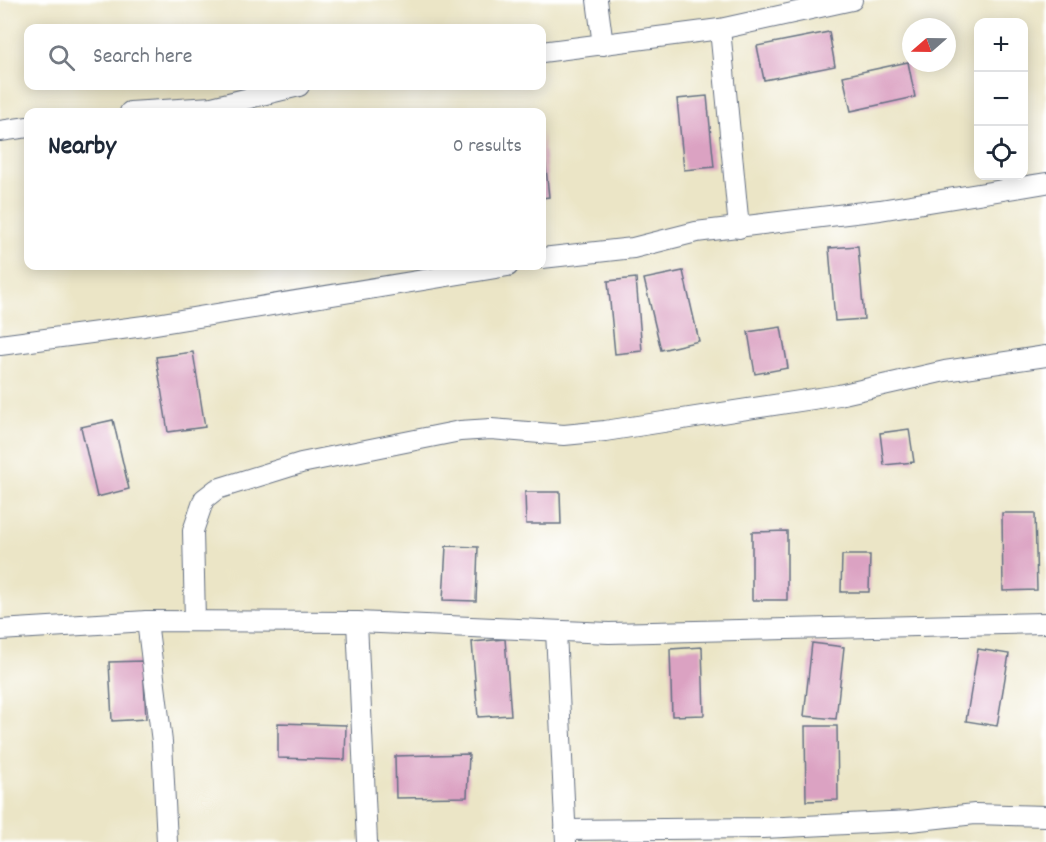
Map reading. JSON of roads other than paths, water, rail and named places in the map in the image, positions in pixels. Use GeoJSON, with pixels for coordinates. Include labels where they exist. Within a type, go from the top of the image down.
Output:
{"type":"FeatureCollection","features":[{"type":"Feature","properties":{"kind":"street"},"geometry":{"type":"LineString","coordinates":[[597,0],[603,45]]}},
{"type":"Feature","properties":{"kind":"street"},"geometry":{"type":"LineString","coordinates":[[546,52],[720,29],[852,0]]}},
{"type":"Feature","properties":{"kind":"street"},"geometry":{"type":"LineString","coordinates":[[720,29],[739,228]]}},
{"type":"Feature","properties":{"kind":"street"},"geometry":{"type":"LineString","coordinates":[[196,108],[212,107],[282,90]]}},
{"type":"Feature","properties":{"kind":"street"},"geometry":{"type":"LineString","coordinates":[[0,131],[24,128]]}},
{"type":"Feature","properties":{"kind":"street"},"geometry":{"type":"LineString","coordinates":[[546,258],[633,248],[696,232],[880,210],[1046,183]]}},
{"type":"Feature","properties":{"kind":"street"},"geometry":{"type":"LineString","coordinates":[[0,345],[144,326],[484,270]]}},
{"type":"Feature","properties":{"kind":"street"},"geometry":{"type":"LineString","coordinates":[[195,621],[193,531],[204,499],[217,489],[301,463],[429,435],[491,429],[564,435],[605,432],[839,395],[945,371],[1046,356]]}},
{"type":"Feature","properties":{"kind":"street"},"geometry":{"type":"LineString","coordinates":[[147,621],[162,742],[167,842]]}},
{"type":"Feature","properties":{"kind":"street"},"geometry":{"type":"LineString","coordinates":[[0,630],[147,621],[357,622],[609,633],[1046,623]]}},
{"type":"Feature","properties":{"kind":"street"},"geometry":{"type":"LineString","coordinates":[[357,622],[367,842]]}},
{"type":"Feature","properties":{"kind":"street"},"geometry":{"type":"LineString","coordinates":[[556,631],[566,836],[764,835],[975,814],[1046,816]]}}]}
